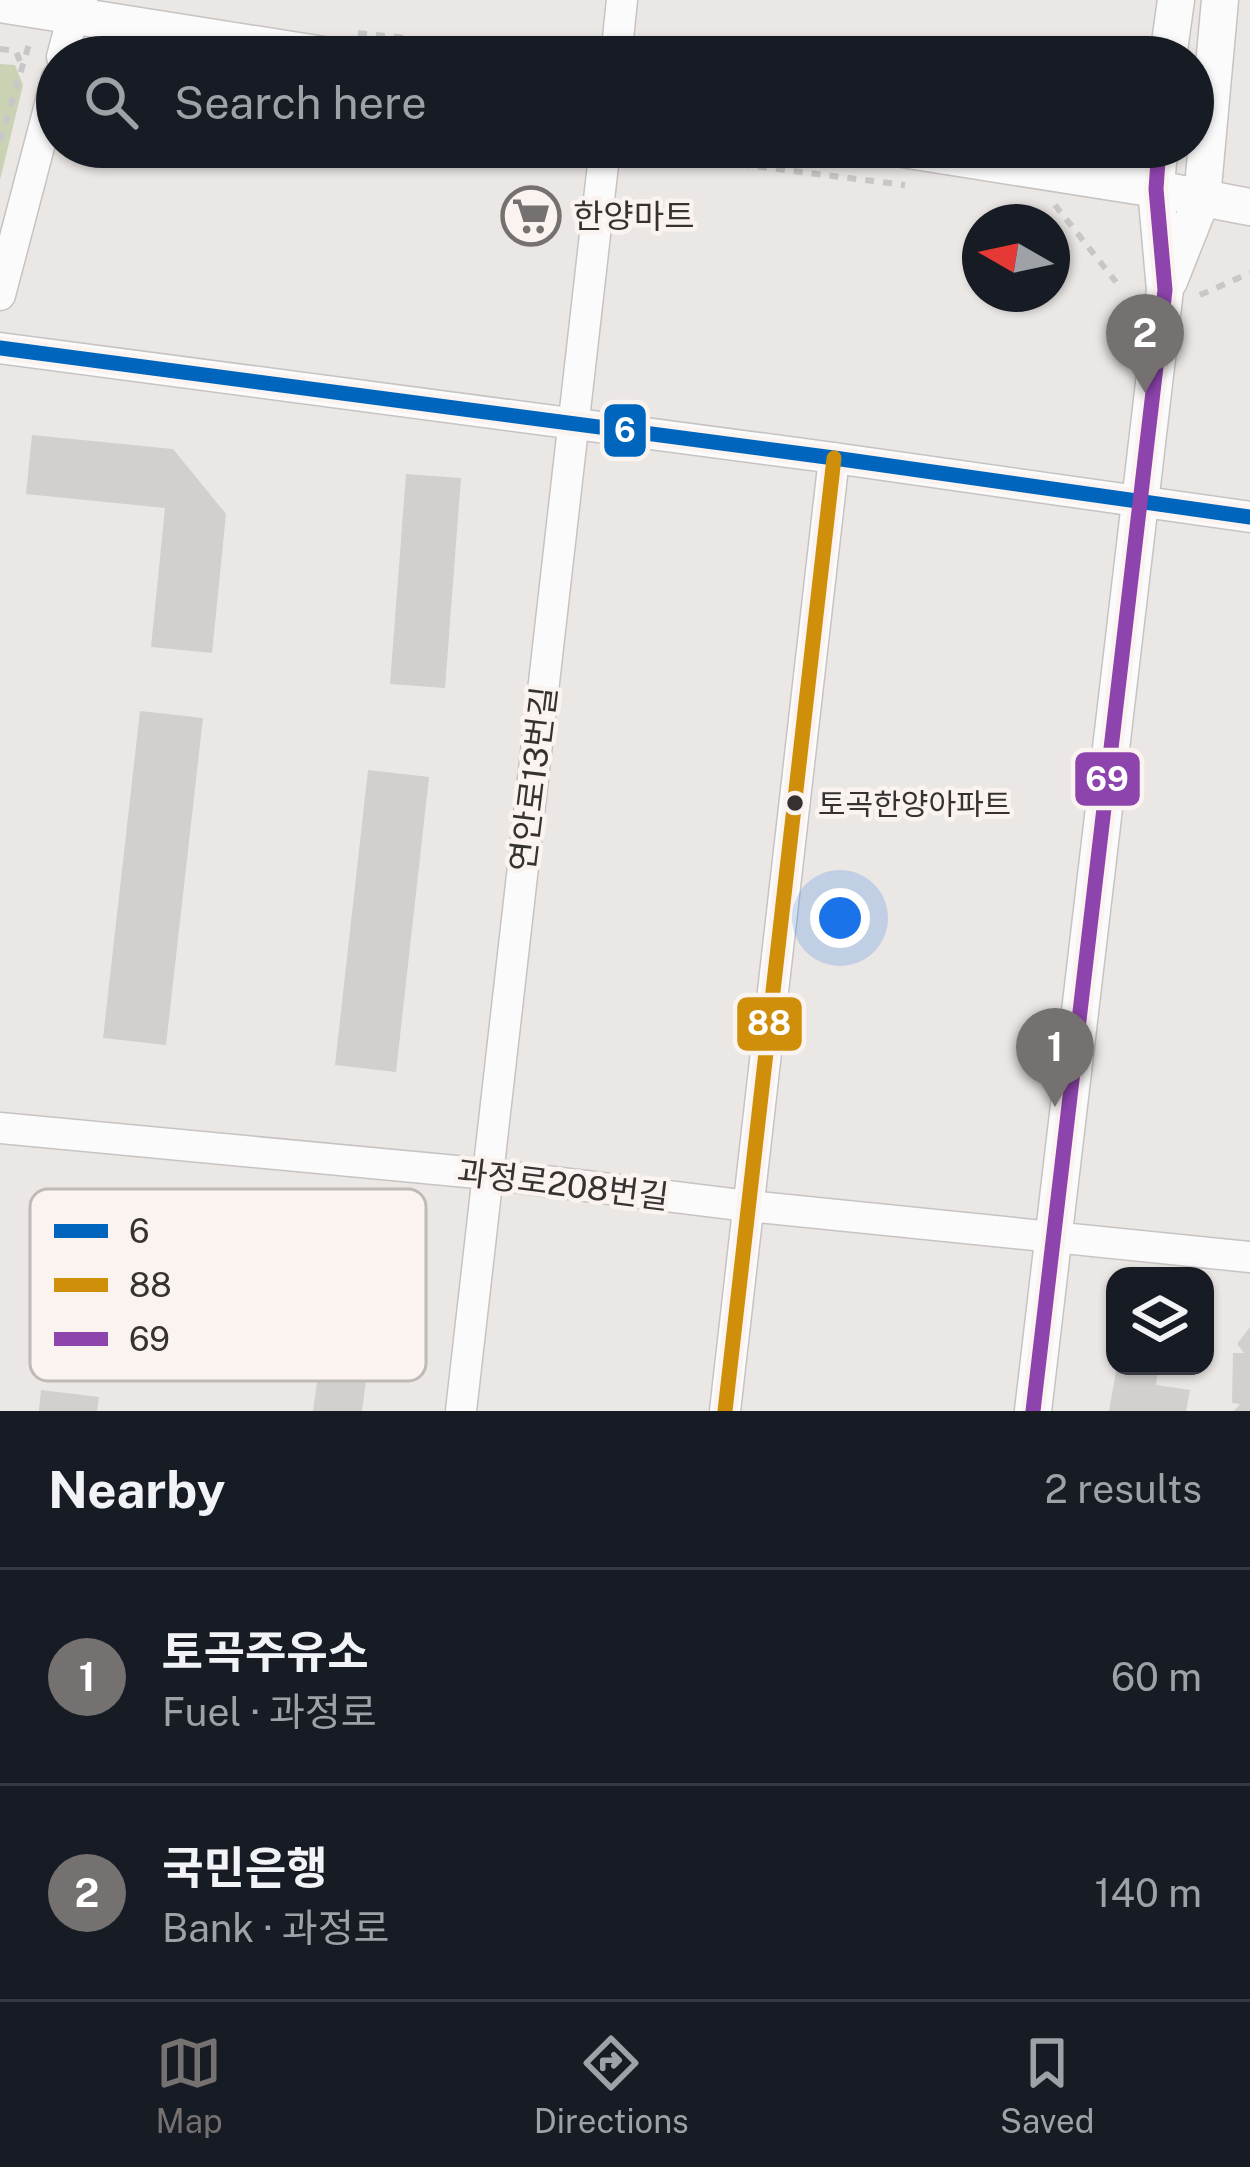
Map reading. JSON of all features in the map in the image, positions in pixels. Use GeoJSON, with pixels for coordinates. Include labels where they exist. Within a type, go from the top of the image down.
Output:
{"type":"FeatureCollection","features":[{"type":"Feature","properties":{"kind":"main road"},"geometry":{"type":"LineString","coordinates":[[1171,36],[1176,0]]}},
{"type":"Feature","properties":{"kind":"main road"},"geometry":{"type":"LineString","coordinates":[[1214,66],[1220,0]]}},
{"type":"Feature","properties":{"kind":"main road"},"geometry":{"type":"LineString","coordinates":[[45,8],[211,36]]}},
{"type":"Feature","properties":{"kind":"main road"},"geometry":{"type":"LineString","coordinates":[[1023,168],[1250,207]]}},
{"type":"Feature","properties":{"kind":"main road"},"geometry":{"type":"LineString","coordinates":[[1158,168],[1156,189],[1183,292]]}},
{"type":"Feature","properties":{"kind":"main road"},"geometry":{"type":"LineString","coordinates":[[1033,1411],[1140,501],[1205,168]]}},
{"type":"Feature","properties":{"kind":"street"},"geometry":{"type":"LineString","coordinates":[[618,36],[622,0]]}},
{"type":"Feature","properties":{"kind":"street"},"geometry":{"type":"LineString","coordinates":[[0,295],[36,158]]}},
{"type":"Feature","properties":{"kind":"street","name":"연안로13번길"},"geometry":{"type":"LineString","coordinates":[[461,1411],[574,424],[615,168]]}},
{"type":"Feature","properties":{"kind":"street"},"geometry":{"type":"LineString","coordinates":[[0,348],[1250,517]]}},
{"type":"Feature","properties":{"kind":"street"},"geometry":{"type":"LineString","coordinates":[[725,1411],[834,458]]}},
{"type":"Feature","properties":{"kind":"street","name":"과정로208번길"},"geometry":{"type":"LineString","coordinates":[[0,1128],[488,1174],[748,1206],[1250,1257]]}},
{"type":"Feature","properties":{"kind":"path"},"geometry":{"type":"LineString","coordinates":[[0,141],[45,8]]}},
{"type":"Feature","properties":{"kind":"path"},"geometry":{"type":"LineString","coordinates":[[0,49],[16,51],[23,67]]}},
{"type":"Feature","properties":{"kind":"path"},"geometry":{"type":"LineString","coordinates":[[769,168],[913,186]]}},
{"type":"Feature","properties":{"kind":"path"},"geometry":{"type":"LineString","coordinates":[[1070,224],[1116,282]]}},
{"type":"Feature","properties":{"kind":"path"},"geometry":{"type":"LineString","coordinates":[[1183,292],[1250,273]]}},
{"type":"Feature","properties":{"kind":"green space"},"geometry":{"type":"Polygon","coordinates":[[[0,64],[15,65],[23,85],[0,180],[0,64]]]}},
{"type":"Feature","properties":{"kind":"building"},"geometry":{"type":"Polygon","coordinates":[[[32,435],[173,449],[226,514],[212,653],[151,647],[165,508],[26,494],[32,435]]]}},
{"type":"Feature","properties":{"kind":"building"},"geometry":{"type":"Polygon","coordinates":[[[406,474],[461,478],[445,688],[390,684],[406,474]]]}},
{"type":"Feature","properties":{"kind":"building"},"geometry":{"type":"Polygon","coordinates":[[[140,711],[203,718],[166,1045],[103,1038],[140,711]]]}},
{"type":"Feature","properties":{"kind":"building"},"geometry":{"type":"Polygon","coordinates":[[[368,770],[429,777],[396,1072],[335,1065],[368,770]]]}},
{"type":"Feature","properties":{"kind":"building"},"geometry":{"type":"Polygon","coordinates":[[[1250,1327],[1250,1411],[1234,1411],[1240,1404],[1232,1403],[1233,1353],[1244,1353],[1237,1344],[1250,1327]]]}},
{"type":"Feature","properties":{"kind":"building"},"geometry":{"type":"Polygon","coordinates":[[[1115,1375],[1157,1375],[1156,1385],[1190,1390],[1186,1411],[1109,1411],[1115,1375]]]}},
{"type":"Feature","properties":{"kind":"building"},"geometry":{"type":"Polygon","coordinates":[[[317,1381],[366,1381],[362,1411],[313,1411],[317,1381]]]}},
{"type":"Feature","properties":{"kind":"building"},"geometry":{"type":"Polygon","coordinates":[[[41,1390],[99,1397],[97,1411],[39,1411],[41,1390]]]}},
{"type":"Feature","properties":{"kind":"transit line","name":"69"},"geometry":{"type":"LineString","coordinates":[[1033,1411],[1165,290],[1158,168]]}},
{"type":"Feature","properties":{"kind":"transit line","name":"6"},"geometry":{"type":"LineString","coordinates":[[0,348],[1250,517]]}},
{"type":"Feature","properties":{"kind":"transit line","name":"88"},"geometry":{"type":"LineString","coordinates":[[725,1411],[834,458]]}},
{"type":"Feature","properties":{"kind":"place","name":"한양마트"},"geometry":{"type":"Point","coordinates":[531,216]}},
{"type":"Feature","properties":{"kind":"place","name":"국민은행"},"geometry":{"type":"Point","coordinates":[1145,393]}},
{"type":"Feature","properties":{"kind":"place","name":"토곡한양아파트"},"geometry":{"type":"Point","coordinates":[795,803]}},
{"type":"Feature","properties":{"kind":"place","name":"토곡주유소"},"geometry":{"type":"Point","coordinates":[1055,1107]}}]}
